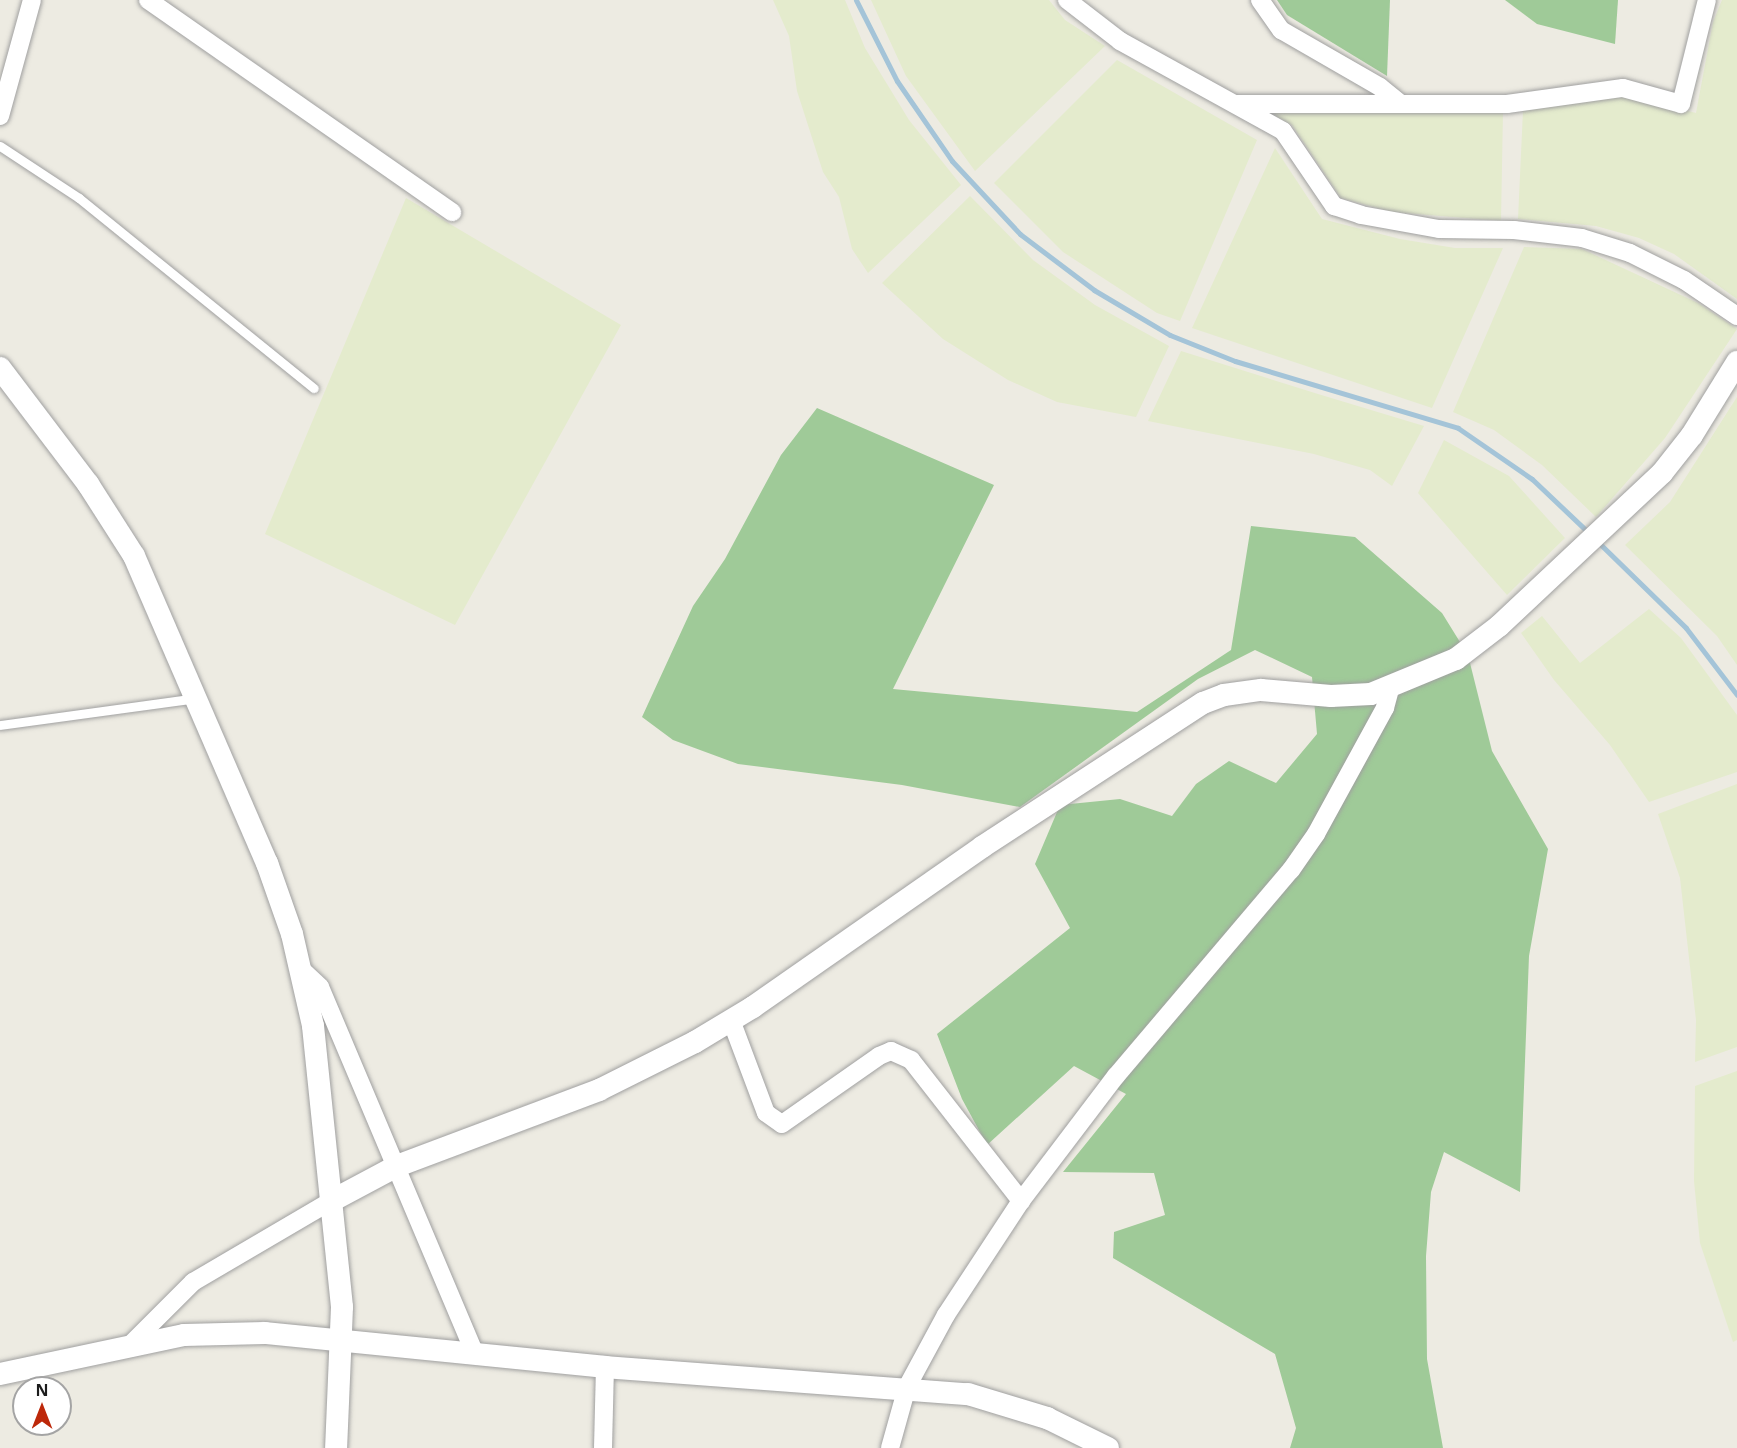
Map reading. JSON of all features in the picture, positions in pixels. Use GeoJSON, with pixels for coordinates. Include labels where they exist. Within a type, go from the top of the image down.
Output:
{"type":"FeatureCollection","features":[{"type":"Feature","properties":{"kind":"street"},"geometry":{"type":"LineString","coordinates":[[0,116],[32,0]]}},
{"type":"Feature","properties":{"kind":"street"},"geometry":{"type":"LineString","coordinates":[[148,0],[452,212]]}},
{"type":"Feature","properties":{"kind":"street"},"geometry":{"type":"LineString","coordinates":[[1067,0],[1120,41],[1283,131],[1334,206],[1361,215],[1439,229],[1514,230],[1582,237],[1630,253],[1662,269],[1737,316]]}},
{"type":"Feature","properties":{"kind":"street"},"geometry":{"type":"LineString","coordinates":[[1260,0],[1281,30],[1380,87],[1401,104]]}},
{"type":"Feature","properties":{"kind":"street"},"geometry":{"type":"LineString","coordinates":[[1236,104],[1507,104],[1623,87],[1681,104],[1707,0]]}},
{"type":"Feature","properties":{"kind":"street"},"geometry":{"type":"LineString","coordinates":[[130,1344],[193,1282],[333,1200],[397,1166],[599,1090],[731,1020],[982,847],[1203,703],[1224,695],[1261,690],[1331,696],[1390,689],[1456,659],[1479,644],[1662,473],[1692,435],[1737,362]]}},
{"type":"Feature","properties":{"kind":"street"},"geometry":{"type":"LineString","coordinates":[[0,368],[118,525],[267,862],[301,969],[314,1037],[333,1200],[342,1340],[336,1448]]}},
{"type":"Feature","properties":{"kind":"street"},"geometry":{"type":"LineString","coordinates":[[890,1448],[907,1387],[946,1315],[1021,1201],[1116,1076],[1291,870],[1316,834],[1385,708],[1390,689]]}},
{"type":"Feature","properties":{"kind":"street"},"geometry":{"type":"LineString","coordinates":[[301,969],[320,987],[475,1354]]}},
{"type":"Feature","properties":{"kind":"street"},"geometry":{"type":"LineString","coordinates":[[731,1020],[766,1113],[782,1124],[879,1056],[891,1051],[911,1060],[1021,1201]]}},
{"type":"Feature","properties":{"kind":"street"},"geometry":{"type":"LineString","coordinates":[[0,1374],[130,1344],[227,1332],[342,1340],[604,1367],[907,1387],[968,1394],[1013,1406],[1082,1432],[1108,1448]]}},
{"type":"Feature","properties":{"kind":"street"},"geometry":{"type":"LineString","coordinates":[[603,1448],[604,1367]]}},
{"type":"Feature","properties":{"kind":"lane"},"geometry":{"type":"LineString","coordinates":[[0,146],[79,198],[314,388]]}},
{"type":"Feature","properties":{"kind":"lane"},"geometry":{"type":"LineString","coordinates":[[0,725],[196,698]]}},
{"type":"Feature","properties":{"kind":"green space"},"geometry":{"type":"Polygon","coordinates":[[[773,0],[845,0],[865,48],[909,120],[961,185],[868,273],[852,249],[839,197],[823,172],[797,91],[789,36],[773,0]]]}},
{"type":"Feature","properties":{"kind":"green space"},"geometry":{"type":"Polygon","coordinates":[[[871,0],[1049,0],[1065,20],[1105,46],[975,171],[906,76],[871,0]]]}},
{"type":"Feature","properties":{"kind":"green space"},"geometry":{"type":"Polygon","coordinates":[[[1277,0],[1390,0],[1387,76],[1287,15],[1277,0]]]}},
{"type":"Feature","properties":{"kind":"green space"},"geometry":{"type":"Polygon","coordinates":[[[1505,0],[1618,0],[1615,44],[1537,24],[1505,0]]]}},
{"type":"Feature","properties":{"kind":"green space"},"geometry":{"type":"Polygon","coordinates":[[[1722,0],[1737,0],[1737,299],[1674,254],[1639,238],[1596,226],[1518,219],[1523,110],[1624,94],[1696,113],[1713,22],[1722,0]]]}},
{"type":"Feature","properties":{"kind":"green space"},"geometry":{"type":"Polygon","coordinates":[[[1117,60],[1257,140],[1180,321],[1157,313],[1063,252],[994,183],[1117,60]]]}},
{"type":"Feature","properties":{"kind":"green space"},"geometry":{"type":"Polygon","coordinates":[[[1265,110],[1503,111],[1501,221],[1392,212],[1341,198],[1292,125],[1265,110]]]}},
{"type":"Feature","properties":{"kind":"green space"},"geometry":{"type":"Polygon","coordinates":[[[1275,148],[1322,219],[1400,239],[1455,248],[1503,248],[1432,408],[1192,328],[1275,148]]]}},
{"type":"Feature","properties":{"kind":"green space"},"geometry":{"type":"Polygon","coordinates":[[[970,196],[1033,260],[1095,305],[1169,346],[1136,417],[1057,402],[1008,380],[943,339],[882,283],[970,196]]]}},
{"type":"Feature","properties":{"kind":"green space"},"geometry":{"type":"Polygon","coordinates":[[[406,198],[621,325],[455,625],[265,534],[406,198]]]}},
{"type":"Feature","properties":{"kind":"green space"},"geometry":{"type":"Polygon","coordinates":[[[1524,247],[1582,249],[1698,303],[1737,329],[1665,438],[1596,517],[1542,465],[1494,430],[1453,412],[1524,247]]]}},
{"type":"Feature","properties":{"kind":"green space"},"geometry":{"type":"Polygon","coordinates":[[[1181,351],[1424,426],[1392,486],[1370,470],[1314,454],[1148,421],[1181,351]]]}},
{"type":"Feature","properties":{"kind":"green space"},"geometry":{"type":"Polygon","coordinates":[[[1737,397],[1737,665],[1717,636],[1625,545],[1670,502],[1737,397]]]}},
{"type":"Feature","properties":{"kind":"green space"},"geometry":{"type":"Polygon","coordinates":[[[817,408],[994,485],[893,689],[1137,712],[1231,650],[1251,526],[1355,537],[1442,613],[1468,655],[1492,751],[1548,849],[1529,956],[1520,1192],[1444,1152],[1431,1192],[1426,1256],[1427,1359],[1443,1448],[1290,1448],[1296,1428],[1275,1354],[1113,1258],[1114,1232],[1165,1215],[1154,1173],[1063,1172],[1126,1094],[1074,1066],[987,1145],[962,1099],[937,1034],[1070,928],[1035,864],[1060,805],[1120,799],[1172,816],[1196,784],[1229,761],[1276,783],[1317,734],[1312,677],[1255,650],[1198,679],[1020,807],[902,785],[738,764],[673,740],[642,717],[693,606],[725,559],[781,455],[817,408]]]}},
{"type":"Feature","properties":{"kind":"green space"},"geometry":{"type":"Polygon","coordinates":[[[1444,440],[1509,476],[1565,538],[1507,595],[1418,493],[1444,440]]]}},
{"type":"Feature","properties":{"kind":"green space"},"geometry":{"type":"Polygon","coordinates":[[[1649,609],[1681,638],[1737,715],[1737,772],[1649,802],[1610,745],[1554,680],[1521,633],[1542,616],[1580,663],[1649,609]]]}},
{"type":"Feature","properties":{"kind":"green space"},"geometry":{"type":"Polygon","coordinates":[[[1737,784],[1737,1047],[1695,1062],[1696,1020],[1680,878],[1658,814],[1737,784]]]}},
{"type":"Feature","properties":{"kind":"green space"},"geometry":{"type":"Polygon","coordinates":[[[1737,1071],[1737,1340],[1733,1342],[1700,1243],[1694,1181],[1695,1086],[1737,1071]]]}},
{"type":"Feature","properties":{"kind":"waterway"},"geometry":{"type":"LineString","coordinates":[[856,0],[897,81],[952,161],[1020,234],[1094,290],[1170,335],[1235,361],[1458,428],[1532,479],[1589,533]]}},
{"type":"Feature","properties":{"kind":"waterway"},"geometry":{"type":"LineString","coordinates":[[1598,542],[1686,628],[1737,695]]}}]}
